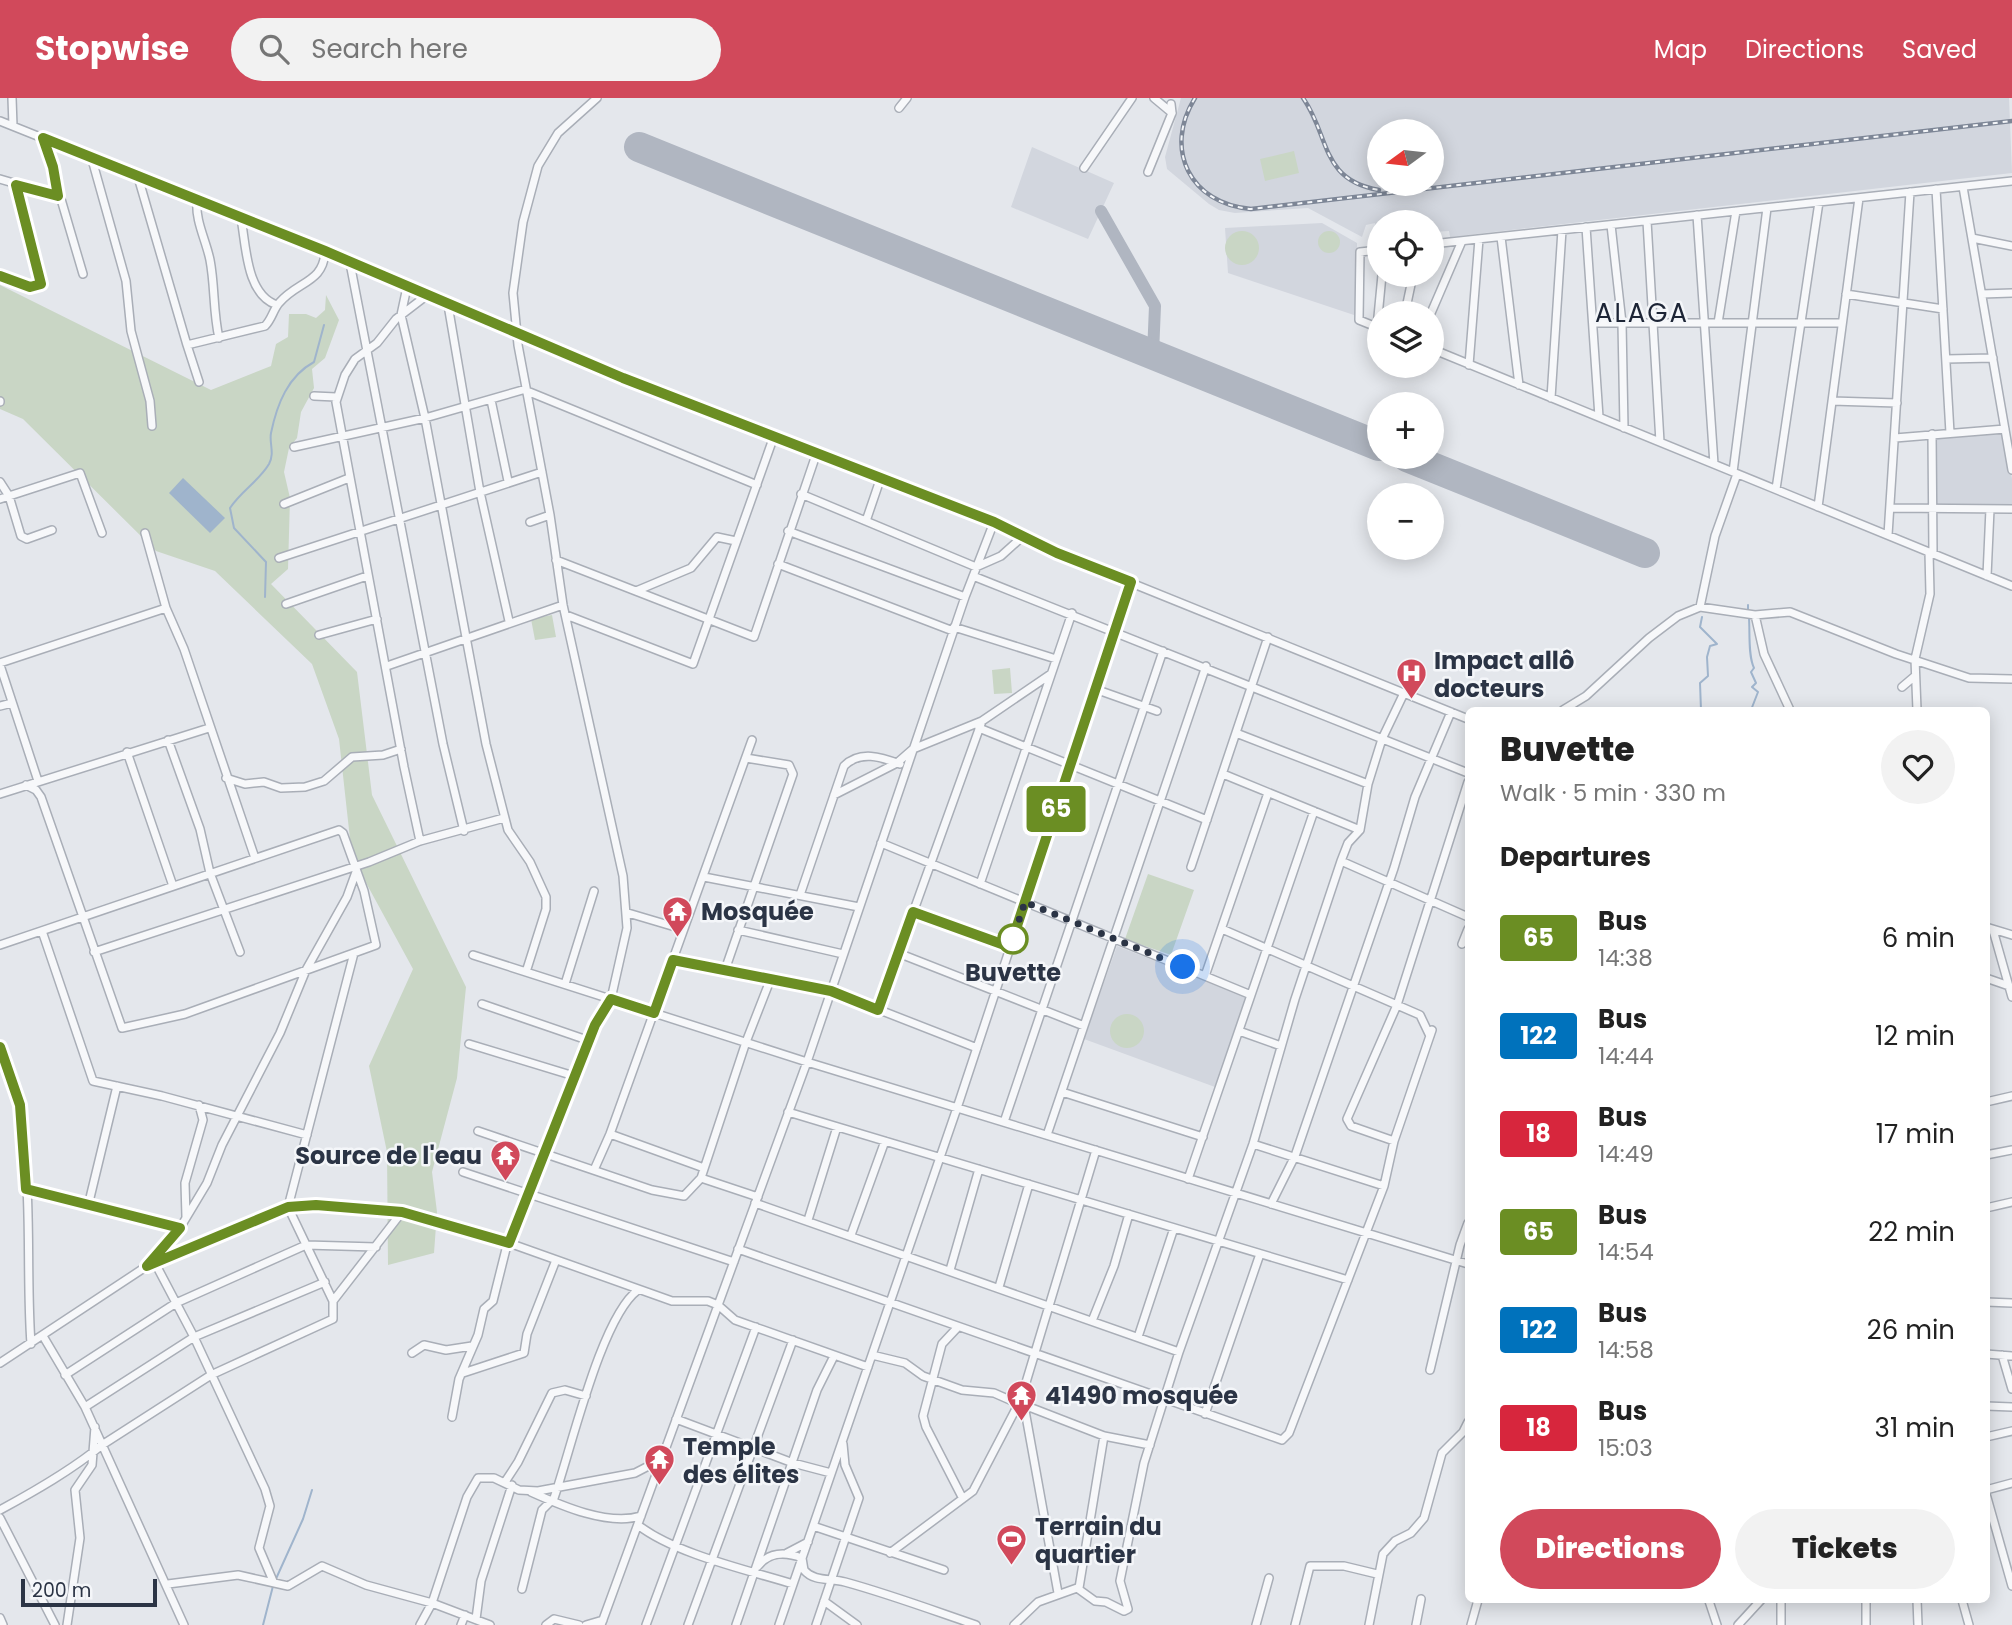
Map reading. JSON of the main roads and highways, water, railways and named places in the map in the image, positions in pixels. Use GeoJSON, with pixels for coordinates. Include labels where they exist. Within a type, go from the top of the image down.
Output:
{"type":"FeatureCollection","features":[{"type":"Feature","properties":{"kind":"water"},"geometry":{"type":"Polygon","coordinates":[[[183,478],[225,518],[210,533],[169,493],[183,478]]]}},
{"type":"Feature","properties":{"kind":"waterway"},"geometry":{"type":"LineString","coordinates":[[265,597],[266,562],[234,528],[230,508],[269,464],[272,456],[271,433],[280,401],[297,375],[314,362],[324,325]]}},
{"type":"Feature","properties":{"kind":"waterway"},"geometry":{"type":"LineString","coordinates":[[1748,605],[1748,613]]}},
{"type":"Feature","properties":{"kind":"waterway"},"geometry":{"type":"LineString","coordinates":[[1701,707],[1700,683],[1708,676],[1707,657],[1710,646],[1717,644],[1700,627],[1702,617]]}},
{"type":"Feature","properties":{"kind":"waterway"},"geometry":{"type":"LineString","coordinates":[[1749,618],[1750,651],[1754,668],[1751,672],[1756,683],[1752,687],[1758,692],[1752,707]]}},
{"type":"Feature","properties":{"kind":"waterway"},"geometry":{"type":"LineString","coordinates":[[275,1581],[303,1519],[312,1490]]}},
{"type":"Feature","properties":{"kind":"waterway"},"geometry":{"type":"LineString","coordinates":[[263,1625],[273,1586]]}},
{"type":"Feature","properties":{"kind":"railway"},"geometry":{"type":"LineString","coordinates":[[1195,98],[1186,117],[1182,136],[1188,171],[1198,185],[1212,197],[1230,205],[1251,209],[2012,121]]}},
{"type":"Feature","properties":{"kind":"railway"},"geometry":{"type":"LineString","coordinates":[[1303,98],[1336,167],[1346,177],[1367,187]]}},
{"type":"Feature","properties":{"kind":"place","name":"Impact allô docteurs"},"geometry":{"type":"Point","coordinates":[1411,701]}},
{"type":"Feature","properties":{"kind":"place","name":"Mosquée"},"geometry":{"type":"Point","coordinates":[678,938]}},
{"type":"Feature","properties":{"kind":"place","name":"Buvette"},"geometry":{"type":"Point","coordinates":[1013,939]}},
{"type":"Feature","properties":{"kind":"place","name":"Source de l'eau"},"geometry":{"type":"Point","coordinates":[505,1182]}},
{"type":"Feature","properties":{"kind":"place","name":"41490 mosquée"},"geometry":{"type":"Point","coordinates":[1022,1422]}},
{"type":"Feature","properties":{"kind":"place","name":"Temple des élites"},"geometry":{"type":"Point","coordinates":[660,1487]}},
{"type":"Feature","properties":{"kind":"place","name":"Terrain du quartier"},"geometry":{"type":"Point","coordinates":[1012,1567]}},
{"type":"Feature","properties":{"kind":"district","name":"ALAGA"},"geometry":{"type":"Point","coordinates":[1642,313]}}]}
